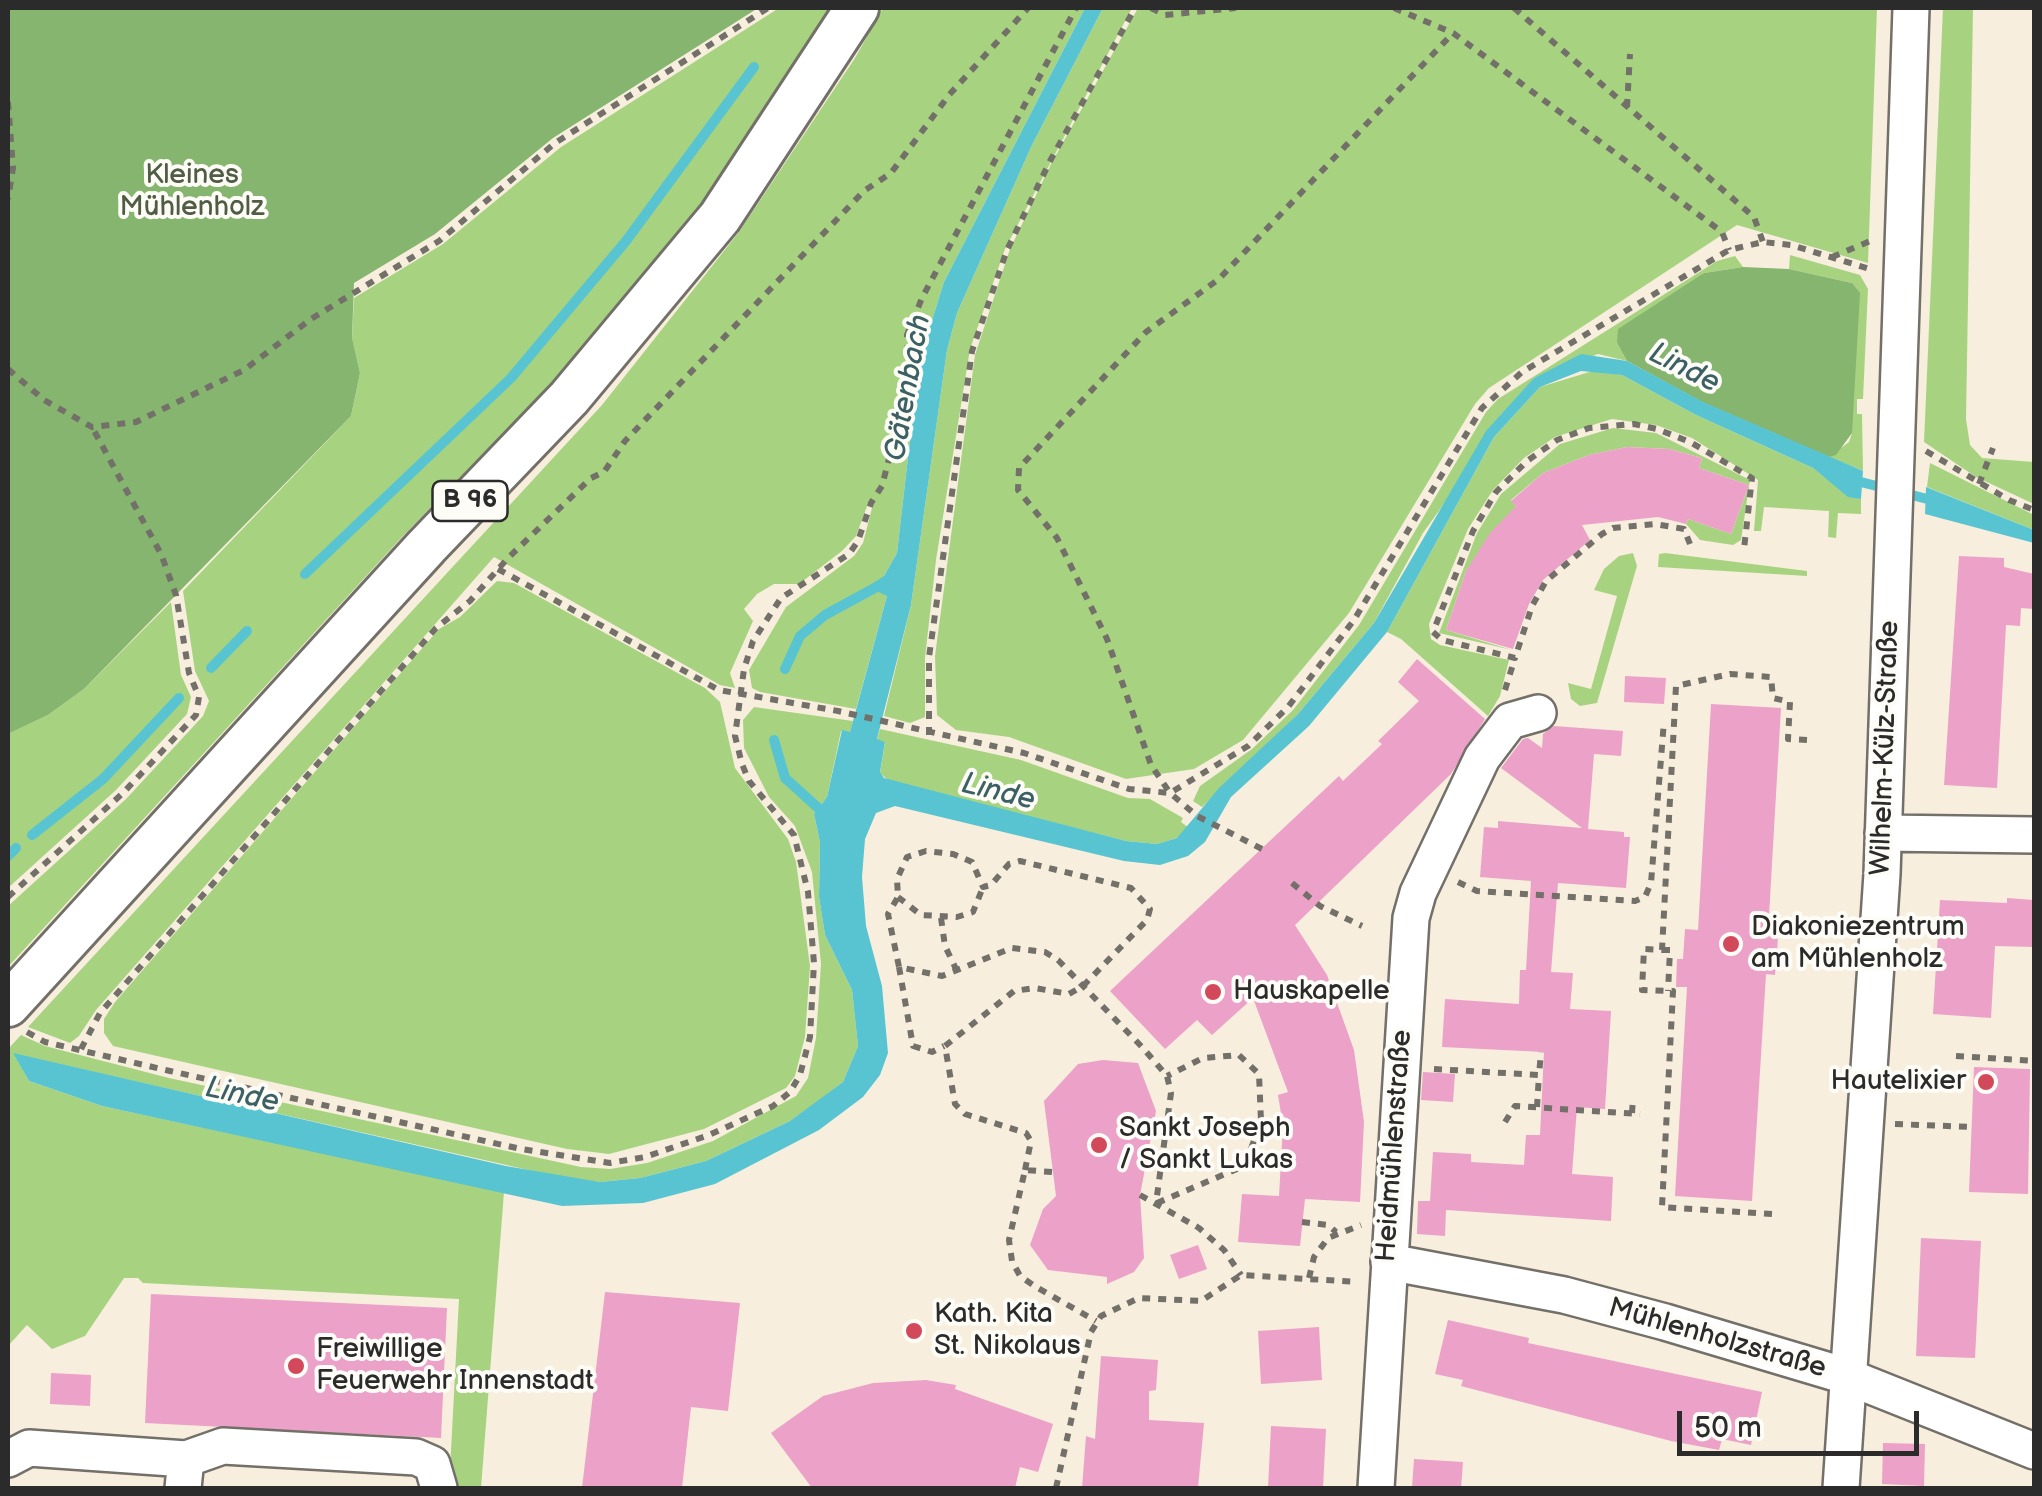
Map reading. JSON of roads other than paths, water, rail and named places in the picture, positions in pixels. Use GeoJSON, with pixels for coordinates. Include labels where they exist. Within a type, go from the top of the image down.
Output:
{"type":"FeatureCollection","features":[{"type":"Feature","properties":{"kind":"main road","name":"B 96"},"geometry":{"type":"LineString","coordinates":[[12,1014],[46,966],[427,546],[569,398],[720,218],[857,8]]}},
{"type":"Feature","properties":{"kind":"street","name":"Wilhelm-Külz-Straße"},"geometry":{"type":"LineString","coordinates":[[1841,1488],[1883,833],[1911,8]]}},
{"type":"Feature","properties":{"kind":"street","name":"Heidmühlenstraße"},"geometry":{"type":"LineString","coordinates":[[1376,1488],[1412,918],[1430,868],[1482,758],[1510,721],[1538,713]]}},
{"type":"Feature","properties":{"kind":"street"},"geometry":{"type":"LineString","coordinates":[[1883,833],[2034,835]]}},
{"type":"Feature","properties":{"kind":"street","name":"Mühlenholzstraße"},"geometry":{"type":"LineString","coordinates":[[1389,1258],[1564,1296],[1846,1376],[2034,1451]]}},
{"type":"Feature","properties":{"kind":"street"},"geometry":{"type":"LineString","coordinates":[[8,1459],[29,1448],[185,1474],[223,1446],[299,1441],[416,1457],[432,1464],[439,1488]]}},
{"type":"Feature","properties":{"kind":"water"},"geometry":{"type":"Polygon","coordinates":[[[1085,8],[1103,8],[1032,145],[957,313],[947,350],[911,605],[877,739],[885,742],[880,772],[884,778],[1126,841],[1157,844],[1177,838],[1219,788],[1298,714],[1374,623],[1486,431],[1534,378],[1581,354],[1627,361],[1703,402],[1863,471],[1861,499],[1848,497],[1813,468],[1696,415],[1622,375],[1581,371],[1540,387],[1494,437],[1387,632],[1309,726],[1231,797],[1205,842],[1188,856],[1160,865],[1124,861],[895,806],[876,813],[865,839],[862,877],[866,926],[882,986],[888,1053],[880,1075],[863,1097],[819,1130],[715,1184],[643,1203],[562,1206],[102,1106],[29,1081],[13,1053],[506,1166],[600,1182],[640,1178],[706,1161],[790,1121],[843,1082],[858,1046],[852,990],[825,935],[819,897],[820,842],[814,814],[827,797],[842,730],[850,732],[887,596],[872,589],[872,584],[884,576],[897,553],[919,362],[944,282],[1085,8]]]}},
{"type":"Feature","properties":{"kind":"water"},"geometry":{"type":"Polygon","coordinates":[[[1926,487],[2034,530],[2034,543],[1925,514],[1926,487]]]}},
{"type":"Feature","properties":{"kind":"waterway"},"geometry":{"type":"LineString","coordinates":[[305,574],[511,378],[626,241],[754,67]]}},
{"type":"Feature","properties":{"kind":"waterway","name":"Linde"},"geometry":{"type":"LineString","coordinates":[[1853,480],[1939,502]]}},
{"type":"Feature","properties":{"kind":"waterway"},"geometry":{"type":"LineString","coordinates":[[785,669],[800,636],[825,615],[882,584]]}},
{"type":"Feature","properties":{"kind":"waterway"},"geometry":{"type":"LineString","coordinates":[[211,668],[247,631]]}},
{"type":"Feature","properties":{"kind":"waterway"},"geometry":{"type":"LineString","coordinates":[[32,835],[103,779],[179,698]]}},
{"type":"Feature","properties":{"kind":"waterway"},"geometry":{"type":"LineString","coordinates":[[774,740],[785,778],[827,816]]}},
{"type":"Feature","properties":{"kind":"waterway"},"geometry":{"type":"LineString","coordinates":[[8,856],[16,848]]}},
{"type":"Feature","properties":{"kind":"place","name":"Diakoniezentrum am Mühlenholz"},"geometry":{"type":"Point","coordinates":[1731,944]}},
{"type":"Feature","properties":{"kind":"place","name":"Hauskapelle"},"geometry":{"type":"Point","coordinates":[1213,992]}},
{"type":"Feature","properties":{"kind":"place","name":"Hautelixier"},"geometry":{"type":"Point","coordinates":[1986,1082]}},
{"type":"Feature","properties":{"kind":"place","name":"Sankt Joseph / Sankt Lukas"},"geometry":{"type":"Point","coordinates":[1099,1145]}},
{"type":"Feature","properties":{"kind":"place","name":"Kath. Kita St. Nikolaus"},"geometry":{"type":"Point","coordinates":[914,1331]}},
{"type":"Feature","properties":{"kind":"place","name":"Freiwillige Feuerwehr Innenstadt"},"geometry":{"type":"Point","coordinates":[296,1366]}},
{"type":"Feature","properties":{"kind":"park label","name":"Kleines Mühlenholz"},"geometry":{"type":"Point","coordinates":[192,192]}},
{"type":"Feature","properties":{"kind":"water label","name":"Gätenbach"},"geometry":{"type":"Point","coordinates":[909,388]}}]}
